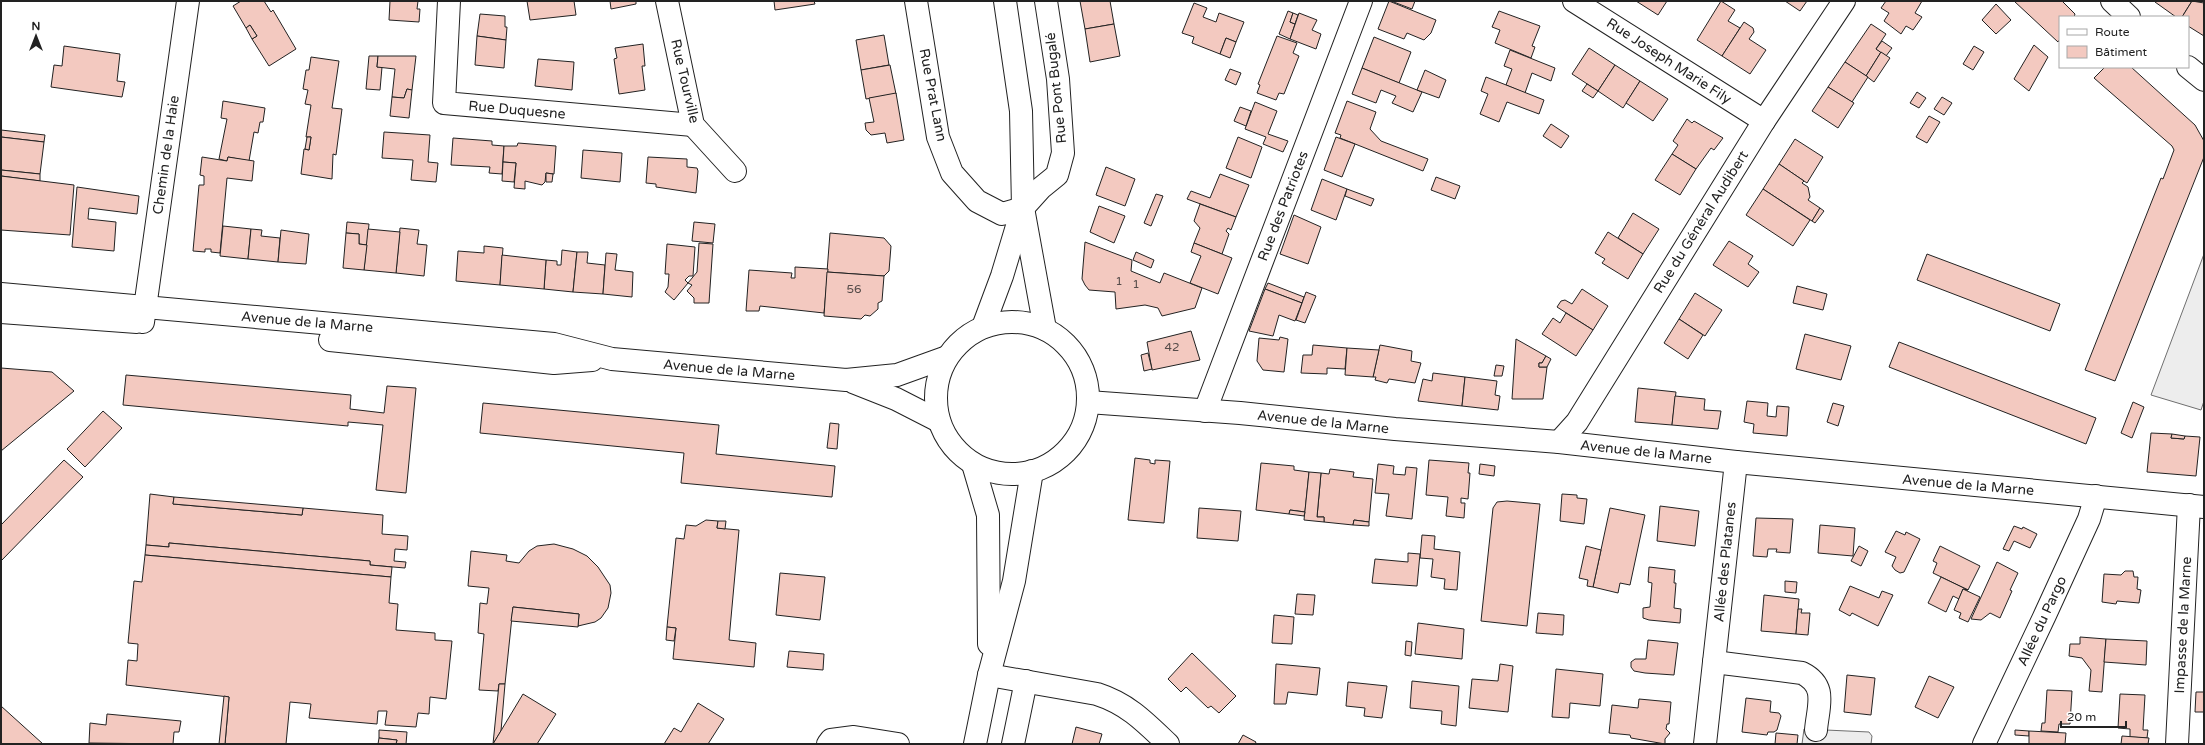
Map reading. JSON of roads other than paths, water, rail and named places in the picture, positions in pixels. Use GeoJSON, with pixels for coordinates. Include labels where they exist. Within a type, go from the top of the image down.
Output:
{"type":"FeatureCollection","features":[{"type":"Feature","properties":{"kind":"street","name":"Chemin de la Haie"},"geometry":{"type":"LineString","coordinates":[[143,315],[188,1]]}},
{"type":"Feature","properties":{"kind":"street","name":"Rue Duquesne"},"geometry":{"type":"LineString","coordinates":[[449,1],[444,104],[692,125]]}},
{"type":"Feature","properties":{"kind":"street","name":"Rue Tourville"},"geometry":{"type":"LineString","coordinates":[[667,1],[692,125],[735,171]]}},
{"type":"Feature","properties":{"kind":"street","name":"Rue Prat Lann"},"geometry":{"type":"LineString","coordinates":[[916,1],[938,136],[952,173],[976,201],[1002,214],[1023,208]]}},
{"type":"Feature","properties":{"kind":"street"},"geometry":{"type":"LineString","coordinates":[[1005,1],[1021,111],[1023,208],[1044,329]]}},
{"type":"Feature","properties":{"kind":"street","name":"Rue Pont Bugalé"},"geometry":{"type":"LineString","coordinates":[[1023,208],[1041,188],[1057,175],[1063,153],[1058,79],[1046,1]]}},
{"type":"Feature","properties":{"kind":"street","name":"Rue des Patriotes"},"geometry":{"type":"LineString","coordinates":[[1205,410],[1361,1]]}},
{"type":"Feature","properties":{"kind":"street","name":"Rue Joseph Marie Fily"},"geometry":{"type":"LineString","coordinates":[[1574,1],[1764,121]]}},
{"type":"Feature","properties":{"kind":"street","name":"Rue du Général Audibert"},"geometry":{"type":"LineString","coordinates":[[1558,442],[1577,422],[1764,121],[1844,1]]}},
{"type":"Feature","properties":{"kind":"street"},"geometry":{"type":"LineString","coordinates":[[2112,1],[2128,16]]}},
{"type":"Feature","properties":{"kind":"street"},"geometry":{"type":"LineString","coordinates":[[2189,68],[2204,80]]}},
{"type":"Feature","properties":{"kind":"street"},"geometry":{"type":"LineString","coordinates":[[983,327],[1002,276],[1023,208]]}},
{"type":"Feature","properties":{"kind":"street","name":"Avenue de la Marne"},"geometry":{"type":"LineString","coordinates":[[1,294],[143,315]]}},
{"type":"Feature","properties":{"kind":"street","name":"Avenue de la Marne"},"geometry":{"type":"LineString","coordinates":[[1,312],[143,315],[554,344],[612,359],[846,380],[869,387],[896,398],[939,421]]}},
{"type":"Feature","properties":{"kind":"street"},"geometry":{"type":"LineString","coordinates":[[1004,322],[1024,323],[1044,329],[1063,342],[1077,359],[1086,380],[1088,402],[1083,425],[1071,446],[1053,461],[1032,471],[1012,474],[992,471],[973,464],[953,446],[939,421],[936,399],[938,377],[947,357],[963,339],[983,327],[1004,322]]}},
{"type":"Feature","properties":{"kind":"street","name":"Avenue de la Marne"},"geometry":{"type":"LineString","coordinates":[[846,380],[897,374],[947,357]]}},
{"type":"Feature","properties":{"kind":"street","name":"Avenue de la Marne"},"geometry":{"type":"LineString","coordinates":[[1088,402],[1205,410],[1395,429],[1558,442],[1736,462],[2196,506]]}},
{"type":"Feature","properties":{"kind":"street","name":"Allée des Platanes"},"geometry":{"type":"LineString","coordinates":[[1705,744],[1736,462]]}},
{"type":"Feature","properties":{"kind":"street"},"geometry":{"type":"LineString","coordinates":[[973,464],[988,515],[989,675]]}},
{"type":"Feature","properties":{"kind":"street"},"geometry":{"type":"LineString","coordinates":[[974,744],[989,675],[1014,581],[1032,471]]}},
{"type":"Feature","properties":{"kind":"street","name":"Allée du Pargo"},"geometry":{"type":"LineString","coordinates":[[1984,744],[2089,519],[2096,496]]}},
{"type":"Feature","properties":{"kind":"street","name":"Impasse de la Marne"},"geometry":{"type":"LineString","coordinates":[[2177,744],[2196,506]]}},
{"type":"Feature","properties":{"kind":"street"},"geometry":{"type":"LineString","coordinates":[[1714,662],[1802,673],[1809,677],[1817,684],[1820,694],[1816,730]]}},
{"type":"Feature","properties":{"kind":"street"},"geometry":{"type":"LineString","coordinates":[[989,675],[1097,694],[1112,699],[1135,713],[1168,744]]}},
{"type":"Feature","properties":{"kind":"street"},"geometry":{"type":"LineString","coordinates":[[1013,744],[1026,681]]}},
{"type":"Feature","properties":{"kind":"street"},"geometry":{"type":"LineString","coordinates":[[828,744],[831,740],[854,737],[898,744]]}}]}
